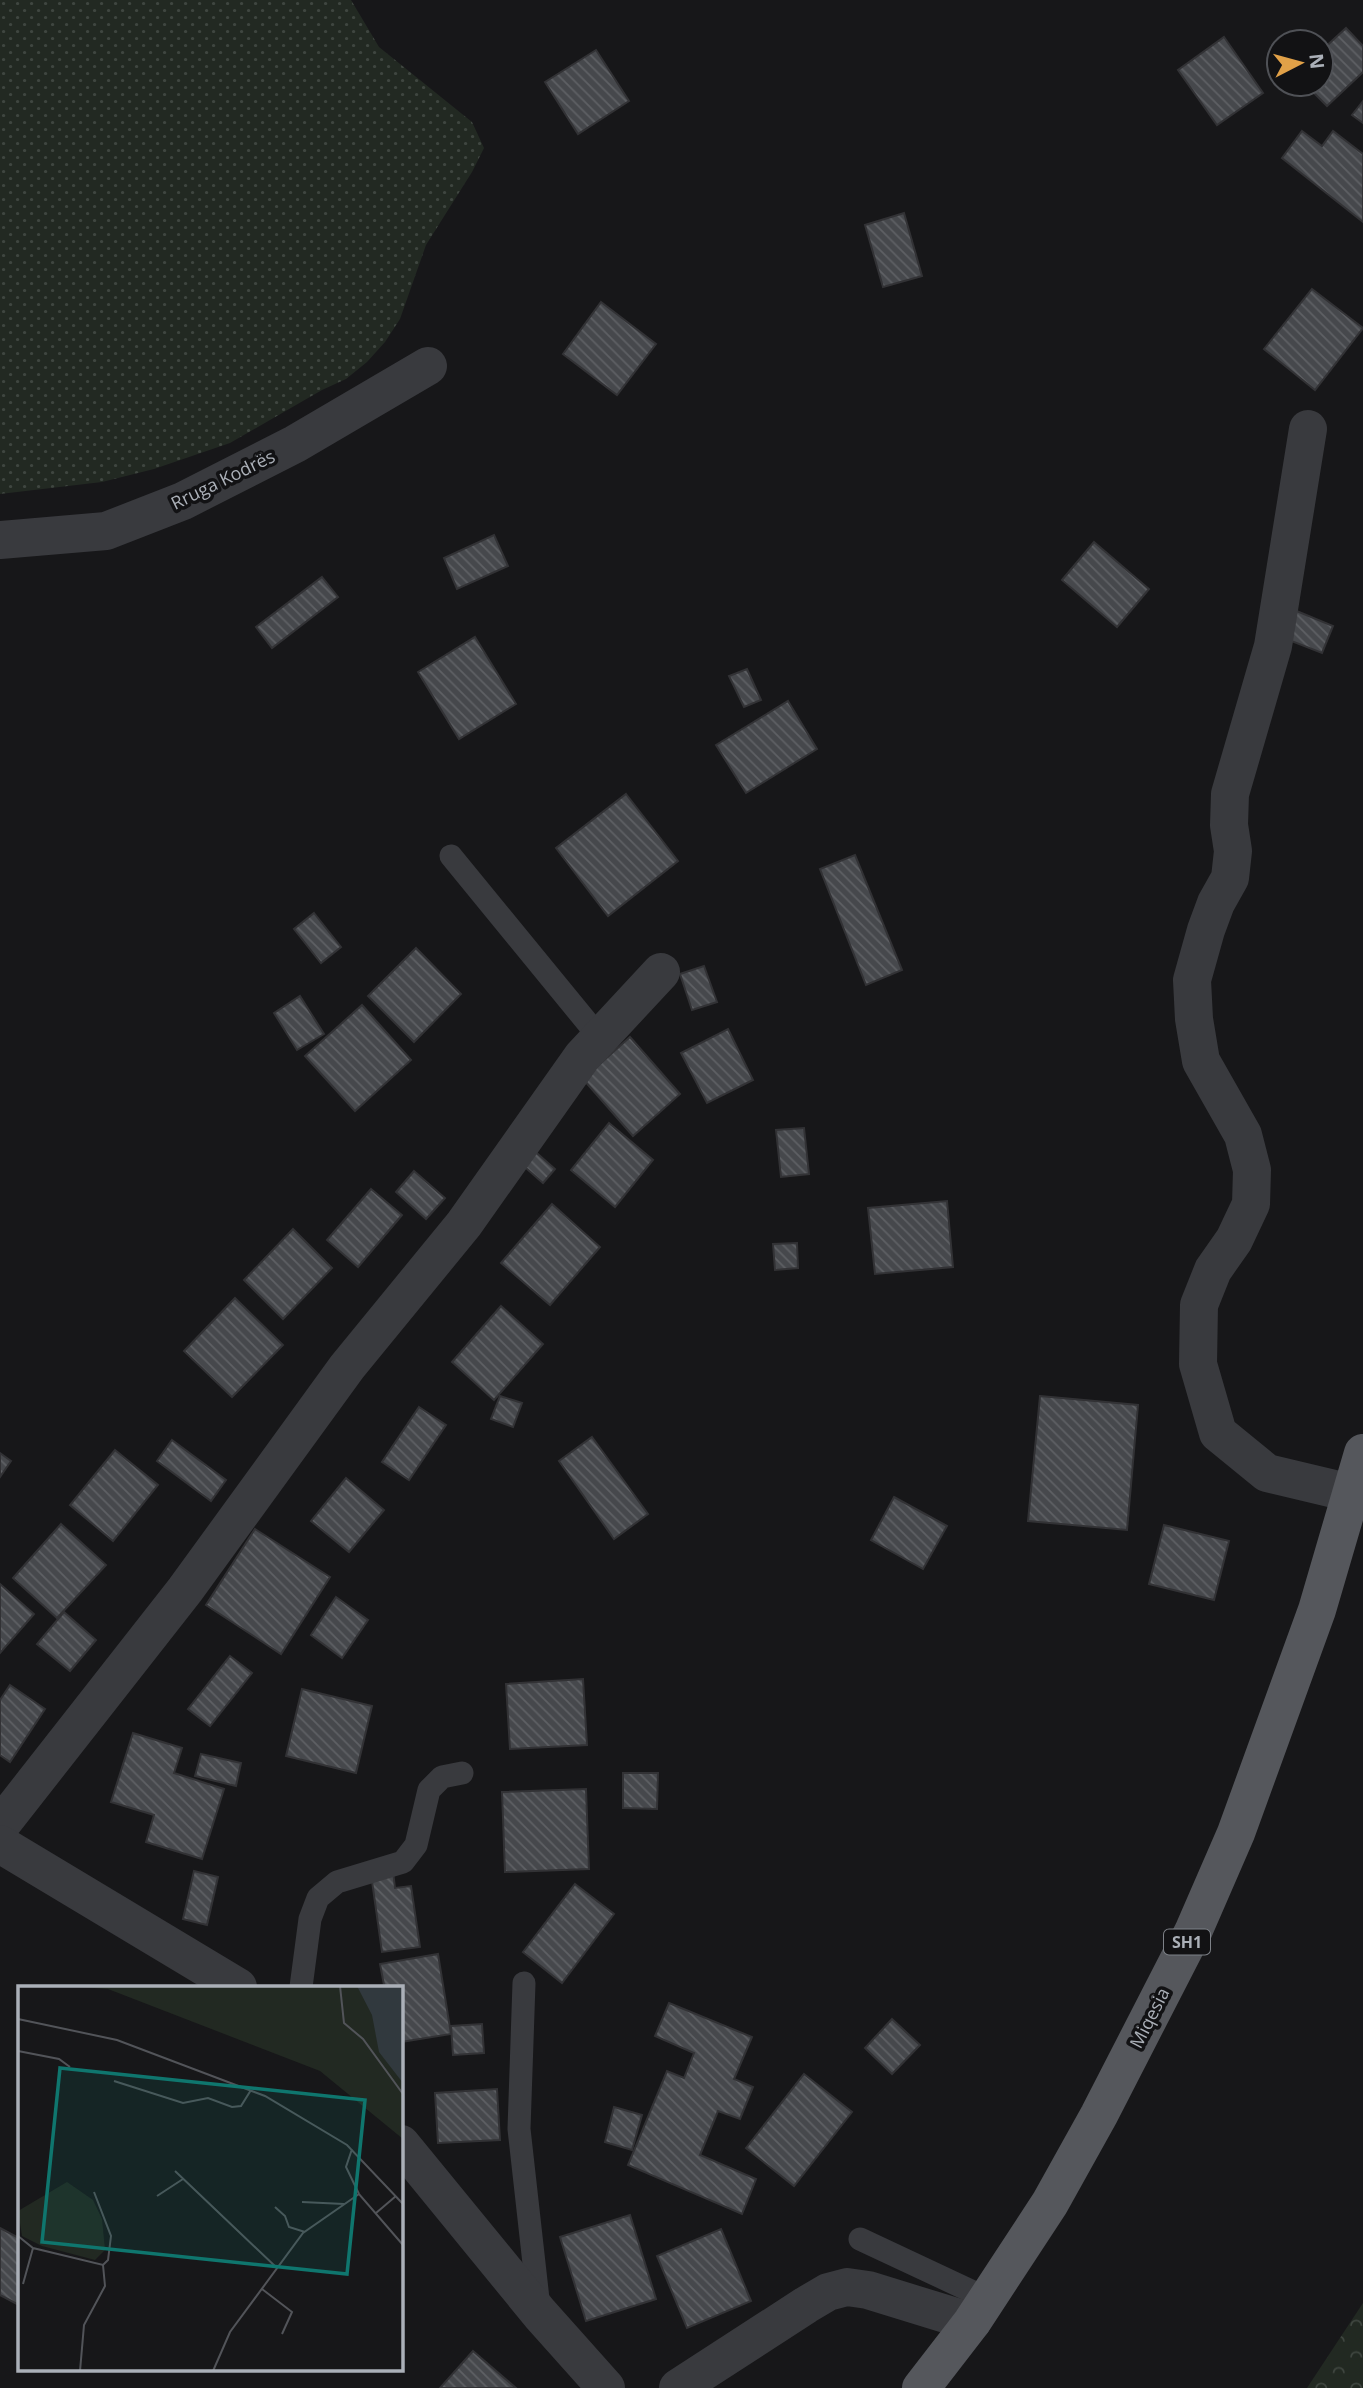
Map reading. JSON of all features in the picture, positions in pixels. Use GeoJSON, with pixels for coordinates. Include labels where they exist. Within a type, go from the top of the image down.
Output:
{"type":"FeatureCollection","features":[{"type":"Feature","properties":{"kind":"main road","name":"Miqesia"},"geometry":{"type":"LineString","coordinates":[[920,2388],[980,2311],[1050,2203],[1100,2115],[1193,1932],[1236,1833],[1317,1609],[1363,1453]]}},
{"type":"Feature","properties":{"kind":"street","name":"Rruga Kodrës"},"geometry":{"type":"LineString","coordinates":[[0,540],[106,531],[183,501],[295,444],[428,366]]}},
{"type":"Feature","properties":{"kind":"street"},"geometry":{"type":"LineString","coordinates":[[1308,429],[1273,646],[1230,794],[1233,851],[1230,878],[1216,903],[1192,980],[1194,1019],[1201,1061],[1243,1135],[1252,1170],[1251,1204],[1234,1240],[1213,1270],[1199,1305],[1198,1364],[1218,1433],[1267,1473],[1351,1493]]}},
{"type":"Feature","properties":{"kind":"street"},"geometry":{"type":"LineString","coordinates":[[0,1826],[185,1590],[347,1367],[464,1224],[582,1058],[661,972]]}},
{"type":"Feature","properties":{"kind":"street"},"geometry":{"type":"LineString","coordinates":[[0,1844],[236,1986]]}},
{"type":"Feature","properties":{"kind":"street"},"geometry":{"type":"LineString","coordinates":[[402,2145],[540,2314],[606,2388]]}},
{"type":"Feature","properties":{"kind":"street"},"geometry":{"type":"LineString","coordinates":[[678,2388],[806,2305],[828,2292],[847,2287],[980,2311]]}},
{"type":"Feature","properties":{"kind":"lane"},"geometry":{"type":"LineString","coordinates":[[452,856],[600,1038]]}},
{"type":"Feature","properties":{"kind":"lane"},"geometry":{"type":"LineString","coordinates":[[300,1986],[310,1919],[318,1898],[337,1882],[403,1862],[416,1845],[429,1790],[442,1777],[462,1773]]}},
{"type":"Feature","properties":{"kind":"lane"},"geometry":{"type":"LineString","coordinates":[[524,1983],[519,2129],[540,2314]]}},
{"type":"Feature","properties":{"kind":"lane"},"geometry":{"type":"LineString","coordinates":[[860,2239],[980,2311]]}},
{"type":"Feature","properties":{"kind":"green space"},"geometry":{"type":"Polygon","coordinates":[[[0,0],[351,0],[379,47],[472,122],[484,148],[426,245],[400,319],[385,342],[367,362],[346,379],[230,443],[154,469],[102,482],[0,494],[0,0]]]}},
{"type":"Feature","properties":{"kind":"green space"},"geometry":{"type":"Polygon","coordinates":[[[1363,2303],[1363,2388],[1307,2388],[1363,2303]]]}},
{"type":"Feature","properties":{"kind":"building"},"geometry":{"type":"Polygon","coordinates":[[[1346,28],[1363,46],[1363,72],[1327,106],[1319,98],[1335,98],[1335,38],[1346,28]]]}},
{"type":"Feature","properties":{"kind":"building"},"geometry":{"type":"Polygon","coordinates":[[[1224,37],[1263,93],[1217,125],[1178,70],[1224,37]]]}},
{"type":"Feature","properties":{"kind":"building"},"geometry":{"type":"Polygon","coordinates":[[[596,50],[629,101],[578,134],[545,82],[596,50]]]}},
{"type":"Feature","properties":{"kind":"building"},"geometry":{"type":"Polygon","coordinates":[[[1363,101],[1363,123],[1352,115],[1363,101]]]}},
{"type":"Feature","properties":{"kind":"building"},"geometry":{"type":"Polygon","coordinates":[[[1302,131],[1322,146],[1333,131],[1363,154],[1363,222],[1282,158],[1302,131]]]}},
{"type":"Feature","properties":{"kind":"building"},"geometry":{"type":"Polygon","coordinates":[[[904,213],[922,276],[883,287],[865,225],[904,213]]]}},
{"type":"Feature","properties":{"kind":"building"},"geometry":{"type":"Polygon","coordinates":[[[1312,289],[1363,328],[1315,390],[1264,349],[1312,289]]]}},
{"type":"Feature","properties":{"kind":"building"},"geometry":{"type":"Polygon","coordinates":[[[601,302],[656,344],[617,395],[563,354],[601,302]]]}},
{"type":"Feature","properties":{"kind":"building"},"geometry":{"type":"Polygon","coordinates":[[[494,535],[508,566],[457,589],[444,558],[494,535]]]}},
{"type":"Feature","properties":{"kind":"building"},"geometry":{"type":"Polygon","coordinates":[[[1094,542],[1149,589],[1117,627],[1062,580],[1094,542]]]}},
{"type":"Feature","properties":{"kind":"building"},"geometry":{"type":"Polygon","coordinates":[[[322,577],[338,597],[272,648],[256,627],[322,577]]]}},
{"type":"Feature","properties":{"kind":"building"},"geometry":{"type":"Polygon","coordinates":[[[1287,607],[1333,626],[1322,653],[1276,635],[1287,607]]]}},
{"type":"Feature","properties":{"kind":"building"},"geometry":{"type":"Polygon","coordinates":[[[475,637],[516,704],[459,739],[418,672],[475,637]]]}},
{"type":"Feature","properties":{"kind":"building"},"geometry":{"type":"Polygon","coordinates":[[[747,669],[761,700],[744,707],[729,676],[747,669]]]}},
{"type":"Feature","properties":{"kind":"building"},"geometry":{"type":"Polygon","coordinates":[[[788,701],[817,749],[746,793],[716,745],[788,701]]]}},
{"type":"Feature","properties":{"kind":"building"},"geometry":{"type":"Polygon","coordinates":[[[626,794],[678,861],[608,916],[556,848],[626,794]]]}},
{"type":"Feature","properties":{"kind":"building"},"geometry":{"type":"Polygon","coordinates":[[[855,855],[902,970],[866,985],[820,869],[855,855]]]}},
{"type":"Feature","properties":{"kind":"building"},"geometry":{"type":"Polygon","coordinates":[[[314,913],[341,947],[321,963],[294,929],[314,913]]]}},
{"type":"Feature","properties":{"kind":"building"},"geometry":{"type":"Polygon","coordinates":[[[416,948],[461,994],[414,1042],[368,996],[416,948]]]}},
{"type":"Feature","properties":{"kind":"building"},"geometry":{"type":"Polygon","coordinates":[[[704,966],[717,1002],[692,1010],[680,974],[704,966]]]}},
{"type":"Feature","properties":{"kind":"building"},"geometry":{"type":"Polygon","coordinates":[[[300,996],[324,1034],[297,1050],[274,1013],[300,996]]]}},
{"type":"Feature","properties":{"kind":"building"},"geometry":{"type":"Polygon","coordinates":[[[362,1005],[411,1060],[355,1111],[305,1056],[362,1005]]]}},
{"type":"Feature","properties":{"kind":"building"},"geometry":{"type":"Polygon","coordinates":[[[728,1029],[753,1080],[707,1103],[681,1053],[728,1029]]]}},
{"type":"Feature","properties":{"kind":"building"},"geometry":{"type":"Polygon","coordinates":[[[630,1037],[680,1094],[633,1136],[583,1079],[630,1037]]]}},
{"type":"Feature","properties":{"kind":"building"},"geometry":{"type":"Polygon","coordinates":[[[609,1123],[653,1160],[615,1207],[571,1170],[609,1123]]]}},
{"type":"Feature","properties":{"kind":"building"},"geometry":{"type":"Polygon","coordinates":[[[804,1128],[809,1174],[781,1177],[776,1130],[804,1128]]]}},
{"type":"Feature","properties":{"kind":"building"},"geometry":{"type":"Polygon","coordinates":[[[531,1148],[555,1169],[543,1183],[519,1162],[531,1148]]]}},
{"type":"Feature","properties":{"kind":"building"},"geometry":{"type":"Polygon","coordinates":[[[414,1171],[445,1198],[426,1219],[396,1192],[414,1171]]]}},
{"type":"Feature","properties":{"kind":"building"},"geometry":{"type":"Polygon","coordinates":[[[371,1189],[402,1215],[358,1267],[327,1240],[371,1189]]]}},
{"type":"Feature","properties":{"kind":"building"},"geometry":{"type":"Polygon","coordinates":[[[947,1201],[953,1267],[875,1274],[868,1208],[947,1201]]]}},
{"type":"Feature","properties":{"kind":"building"},"geometry":{"type":"Polygon","coordinates":[[[552,1204],[600,1247],[550,1305],[501,1263],[552,1204]]]}},
{"type":"Feature","properties":{"kind":"building"},"geometry":{"type":"Polygon","coordinates":[[[293,1229],[332,1268],[283,1319],[244,1280],[293,1229]]]}},
{"type":"Feature","properties":{"kind":"building"},"geometry":{"type":"Polygon","coordinates":[[[797,1243],[798,1268],[775,1270],[773,1244],[797,1243]]]}},
{"type":"Feature","properties":{"kind":"building"},"geometry":{"type":"Polygon","coordinates":[[[235,1298],[283,1345],[232,1397],[184,1351],[235,1298]]]}},
{"type":"Feature","properties":{"kind":"building"},"geometry":{"type":"Polygon","coordinates":[[[501,1306],[543,1344],[494,1400],[452,1362],[501,1306]]]}},
{"type":"Feature","properties":{"kind":"building"},"geometry":{"type":"Polygon","coordinates":[[[500,1396],[522,1403],[513,1427],[491,1419],[500,1396]]]}},
{"type":"Feature","properties":{"kind":"building"},"geometry":{"type":"Polygon","coordinates":[[[1040,1396],[1138,1405],[1127,1530],[1028,1521],[1040,1396]]]}},
{"type":"Feature","properties":{"kind":"building"},"geometry":{"type":"Polygon","coordinates":[[[419,1407],[446,1425],[409,1480],[382,1462],[419,1407]]]}},
{"type":"Feature","properties":{"kind":"building"},"geometry":{"type":"Polygon","coordinates":[[[592,1437],[648,1514],[614,1539],[559,1461],[592,1437]]]}},
{"type":"Feature","properties":{"kind":"building"},"geometry":{"type":"Polygon","coordinates":[[[172,1440],[226,1480],[211,1501],[157,1461],[172,1440]]]}},
{"type":"Feature","properties":{"kind":"building"},"geometry":{"type":"Polygon","coordinates":[[[115,1450],[158,1485],[113,1541],[70,1505],[115,1450]]]}},
{"type":"Feature","properties":{"kind":"building"},"geometry":{"type":"Polygon","coordinates":[[[0,1453],[11,1461],[0,1477],[0,1453]]]}},
{"type":"Feature","properties":{"kind":"building"},"geometry":{"type":"Polygon","coordinates":[[[346,1478],[384,1510],[349,1552],[311,1521],[346,1478]]]}},
{"type":"Feature","properties":{"kind":"building"},"geometry":{"type":"Polygon","coordinates":[[[894,1497],[947,1526],[923,1569],[871,1540],[894,1497]]]}},
{"type":"Feature","properties":{"kind":"building"},"geometry":{"type":"Polygon","coordinates":[[[61,1524],[106,1565],[57,1618],[13,1578],[61,1524]]]}},
{"type":"Feature","properties":{"kind":"building"},"geometry":{"type":"Polygon","coordinates":[[[1164,1525],[1229,1541],[1214,1600],[1149,1584],[1164,1525]]]}},
{"type":"Feature","properties":{"kind":"building"},"geometry":{"type":"Polygon","coordinates":[[[255,1529],[330,1577],[281,1654],[206,1605],[255,1529]]]}},
{"type":"Feature","properties":{"kind":"building"},"geometry":{"type":"Polygon","coordinates":[[[0,1584],[34,1614],[0,1653],[0,1584]]]}},
{"type":"Feature","properties":{"kind":"building"},"geometry":{"type":"Polygon","coordinates":[[[336,1597],[368,1620],[342,1658],[311,1635],[336,1597]]]}},
{"type":"Feature","properties":{"kind":"building"},"geometry":{"type":"Polygon","coordinates":[[[64,1612],[96,1640],[70,1671],[37,1644],[64,1612]]]}},
{"type":"Feature","properties":{"kind":"building"},"geometry":{"type":"Polygon","coordinates":[[[230,1656],[252,1673],[210,1726],[188,1709],[230,1656]]]}},
{"type":"Feature","properties":{"kind":"building"},"geometry":{"type":"Polygon","coordinates":[[[583,1679],[587,1745],[510,1749],[506,1684],[583,1679]]]}},
{"type":"Feature","properties":{"kind":"building"},"geometry":{"type":"Polygon","coordinates":[[[10,1685],[45,1709],[10,1762],[0,1755],[0,1700],[10,1685]]]}},
{"type":"Feature","properties":{"kind":"building"},"geometry":{"type":"Polygon","coordinates":[[[302,1689],[372,1706],[356,1773],[286,1756],[302,1689]]]}},
{"type":"Feature","properties":{"kind":"building"},"geometry":{"type":"Polygon","coordinates":[[[133,1733],[182,1748],[174,1773],[224,1789],[202,1859],[146,1842],[154,1815],[111,1802],[133,1733]]]}},
{"type":"Feature","properties":{"kind":"building"},"geometry":{"type":"Polygon","coordinates":[[[201,1754],[241,1763],[236,1786],[195,1776],[201,1754]]]}},
{"type":"Feature","properties":{"kind":"building"},"geometry":{"type":"Polygon","coordinates":[[[623,1773],[658,1773],[657,1809],[623,1808],[623,1773]]]}},
{"type":"Feature","properties":{"kind":"building"},"geometry":{"type":"Polygon","coordinates":[[[586,1789],[589,1869],[505,1872],[502,1792],[586,1789]]]}},
{"type":"Feature","properties":{"kind":"building"},"geometry":{"type":"Polygon","coordinates":[[[194,1871],[218,1877],[207,1925],[183,1919],[194,1871]]]}},
{"type":"Feature","properties":{"kind":"building"},"geometry":{"type":"Polygon","coordinates":[[[393,1871],[395,1888],[411,1886],[420,1947],[382,1952],[371,1874],[393,1871]]]}},
{"type":"Feature","properties":{"kind":"building"},"geometry":{"type":"Polygon","coordinates":[[[575,1884],[614,1914],[562,1983],[523,1952],[575,1884]]]}},
{"type":"Feature","properties":{"kind":"building"},"geometry":{"type":"Polygon","coordinates":[[[438,1954],[451,2034],[402,2042],[402,1986],[378,1986],[384,1985],[380,1964],[438,1954]]]}},
{"type":"Feature","properties":{"kind":"building"},"geometry":{"type":"Polygon","coordinates":[[[669,2003],[752,2037],[734,2079],[753,2087],[740,2119],[718,2111],[700,2155],[756,2179],[742,2214],[628,2165],[667,2071],[684,2078],[694,2053],[655,2036],[669,2003]]]}},
{"type":"Feature","properties":{"kind":"building"},"geometry":{"type":"Polygon","coordinates":[[[892,2019],[920,2045],[892,2074],[865,2048],[892,2019]]]}},
{"type":"Feature","properties":{"kind":"building"},"geometry":{"type":"Polygon","coordinates":[[[482,2024],[484,2053],[453,2055],[451,2026],[482,2024]]]}},
{"type":"Feature","properties":{"kind":"building"},"geometry":{"type":"Polygon","coordinates":[[[804,2074],[852,2112],[794,2186],[746,2148],[804,2074]]]}},
{"type":"Feature","properties":{"kind":"building"},"geometry":{"type":"Polygon","coordinates":[[[497,2089],[500,2140],[438,2143],[435,2093],[497,2089]]]}},
{"type":"Feature","properties":{"kind":"building"},"geometry":{"type":"Polygon","coordinates":[[[614,2107],[642,2115],[632,2150],[605,2142],[614,2107]]]}},
{"type":"Feature","properties":{"kind":"building"},"geometry":{"type":"Polygon","coordinates":[[[630,2215],[656,2299],[586,2321],[560,2237],[630,2215]]]}},
{"type":"Feature","properties":{"kind":"building"},"geometry":{"type":"Polygon","coordinates":[[[0,2228],[18,2237],[18,2304],[0,2295],[0,2228]]]}},
{"type":"Feature","properties":{"kind":"building"},"geometry":{"type":"Polygon","coordinates":[[[721,2229],[751,2301],[687,2328],[657,2256],[721,2229]]]}},
{"type":"Feature","properties":{"kind":"building"},"geometry":{"type":"Polygon","coordinates":[[[473,2351],[516,2388],[440,2388],[473,2351]]]}}]}
